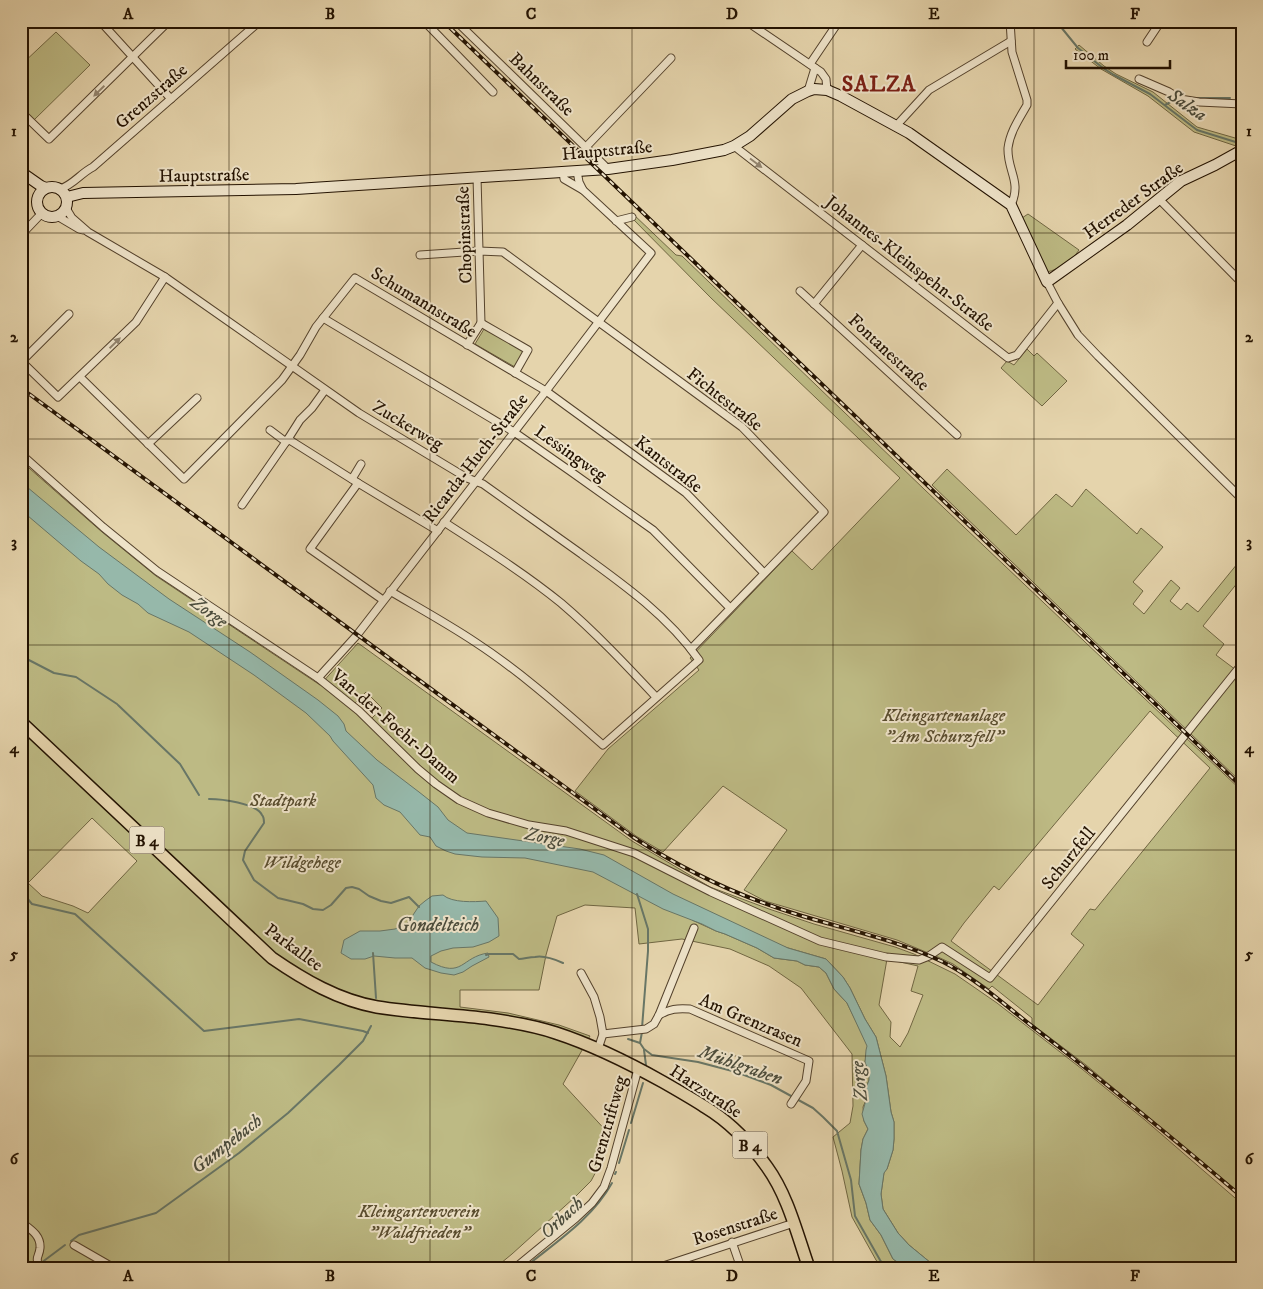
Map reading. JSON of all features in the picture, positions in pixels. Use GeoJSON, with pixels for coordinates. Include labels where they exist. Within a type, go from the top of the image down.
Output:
{"type":"FeatureCollection","features":[{"type":"Feature","properties":{"kind":"main road","name":"Parkallee"},"geometry":{"type":"LineString","coordinates":[[21,722],[272,958],[298,976],[329,992],[376,1007],[523,1024],[557,1033],[598,1049]]}},
{"type":"Feature","properties":{"kind":"main road","name":"Harzstraße"},"geometry":{"type":"LineString","coordinates":[[598,1049],[706,1107],[738,1133],[756,1152],[780,1188],[809,1268]]}},
{"type":"Feature","properties":{"kind":"street"},"geometry":{"type":"LineString","coordinates":[[100,21],[171,99]]}},
{"type":"Feature","properties":{"kind":"street"},"geometry":{"type":"LineString","coordinates":[[21,112],[49,139],[169,21]]}},
{"type":"Feature","properties":{"kind":"street","name":"Grenzstraße"},"geometry":{"type":"LineString","coordinates":[[63,193],[68,185],[93,166],[260,21]]}},
{"type":"Feature","properties":{"kind":"street"},"geometry":{"type":"LineString","coordinates":[[424,21],[493,92]]}},
{"type":"Feature","properties":{"kind":"street","name":"Bahnstraße"},"geometry":{"type":"LineString","coordinates":[[456,21],[608,169]]}},
{"type":"Feature","properties":{"kind":"street"},"geometry":{"type":"LineString","coordinates":[[746,21],[825,76],[827,90],[909,133],[1011,206],[1047,282],[1078,335],[1242,499]]}},
{"type":"Feature","properties":{"kind":"street"},"geometry":{"type":"LineString","coordinates":[[808,91],[813,66],[839,21]]}},
{"type":"Feature","properties":{"kind":"street"},"geometry":{"type":"LineString","coordinates":[[1010,21],[1012,52],[1027,100],[1027,105],[1011,133],[1008,148],[1015,183],[1015,195],[1011,206]]}},
{"type":"Feature","properties":{"kind":"street"},"geometry":{"type":"LineString","coordinates":[[1068,21],[1075,21]]}},
{"type":"Feature","properties":{"kind":"street"},"geometry":{"type":"LineString","coordinates":[[1147,42],[1160,21]]}},
{"type":"Feature","properties":{"kind":"street"},"geometry":{"type":"LineString","coordinates":[[896,126],[929,90],[1011,41]]}},
{"type":"Feature","properties":{"kind":"street"},"geometry":{"type":"LineString","coordinates":[[586,147],[671,58]]}},
{"type":"Feature","properties":{"kind":"street"},"geometry":{"type":"LineString","coordinates":[[1139,79],[1180,99],[1242,104]]}},
{"type":"Feature","properties":{"kind":"street","name":"Hauptstraße"},"geometry":{"type":"LineString","coordinates":[[63,193],[296,189],[608,169],[724,150],[750,136],[792,99],[814,89],[827,90]]}},
{"type":"Feature","properties":{"kind":"street","name":"Johannes-Kleinspehn-Straße"},"geometry":{"type":"LineString","coordinates":[[734,146],[1008,358],[1017,355],[1058,302]]}},
{"type":"Feature","properties":{"kind":"street"},"geometry":{"type":"LineString","coordinates":[[1240,151],[1242,164]]}},
{"type":"Feature","properties":{"kind":"street","name":"Herreder Straße"},"geometry":{"type":"LineString","coordinates":[[1047,282],[1127,225],[1181,181],[1240,151]]}},
{"type":"Feature","properties":{"kind":"street"},"geometry":{"type":"LineString","coordinates":[[562,171],[564,179],[583,190],[616,221],[632,218]]}},
{"type":"Feature","properties":{"kind":"street"},"geometry":{"type":"LineString","coordinates":[[577,171],[578,182],[583,190]]}},
{"type":"Feature","properties":{"kind":"street"},"geometry":{"type":"LineString","coordinates":[[21,172],[46,188]]}},
{"type":"Feature","properties":{"kind":"street"},"geometry":{"type":"LineString","coordinates":[[21,172],[38,196]]}},
{"type":"Feature","properties":{"kind":"street","name":"Chopinstraße"},"geometry":{"type":"LineString","coordinates":[[477,177],[481,323]]}},
{"type":"Feature","properties":{"kind":"street"},"geometry":{"type":"LineString","coordinates":[[51,186],[63,193],[67,202],[64,211],[57,216],[50,217],[42,214],[37,204],[38,196],[42,190],[51,186]]}},
{"type":"Feature","properties":{"kind":"street"},"geometry":{"type":"LineString","coordinates":[[1159,199],[1242,283]]}},
{"type":"Feature","properties":{"kind":"street","name":"Zuckerweg"},"geometry":{"type":"LineString","coordinates":[[66,208],[72,218],[88,232],[165,277],[359,413],[467,478],[483,484],[609,575],[668,624],[699,660],[656,697]]}},
{"type":"Feature","properties":{"kind":"street"},"geometry":{"type":"LineString","coordinates":[[21,235],[42,214]]}},
{"type":"Feature","properties":{"kind":"street","name":"Zuckerweg"},"geometry":{"type":"LineString","coordinates":[[57,216],[88,232]]}},
{"type":"Feature","properties":{"kind":"street","name":"Ricarda-Huch-Straße"},"geometry":{"type":"LineString","coordinates":[[318,678],[357,634],[438,531],[650,253],[616,221]]}},
{"type":"Feature","properties":{"kind":"street"},"geometry":{"type":"LineString","coordinates":[[814,304],[862,245]]}},
{"type":"Feature","properties":{"kind":"street","name":"Fichtestraße"},"geometry":{"type":"LineString","coordinates":[[420,255],[503,252],[742,427],[824,512],[764,573]]}},
{"type":"Feature","properties":{"kind":"street"},"geometry":{"type":"LineString","coordinates":[[69,314],[21,361],[58,397],[136,322],[165,277]]}},
{"type":"Feature","properties":{"kind":"street","name":"Schumannstraße"},"geometry":{"type":"LineString","coordinates":[[148,444],[184,479],[282,380],[323,318],[355,278],[546,391]]}},
{"type":"Feature","properties":{"kind":"street","name":"Fontanestraße"},"geometry":{"type":"LineString","coordinates":[[800,291],[956,435]]}},
{"type":"Feature","properties":{"kind":"street","name":"Lessingweg"},"geometry":{"type":"LineString","coordinates":[[323,318],[514,432],[653,530],[730,608]]}},
{"type":"Feature","properties":{"kind":"street"},"geometry":{"type":"LineString","coordinates":[[467,346],[481,323],[528,350],[515,373]]}},
{"type":"Feature","properties":{"kind":"street"},"geometry":{"type":"LineString","coordinates":[[80,377],[148,444],[197,398]]}},
{"type":"Feature","properties":{"kind":"street"},"geometry":{"type":"LineString","coordinates":[[242,505],[300,420],[312,408],[325,390]]}},
{"type":"Feature","properties":{"kind":"street","name":"Kantstraße"},"geometry":{"type":"LineString","coordinates":[[546,391],[686,493],[764,573]]}},
{"type":"Feature","properties":{"kind":"street"},"geometry":{"type":"LineString","coordinates":[[270,430],[438,531]]}},
{"type":"Feature","properties":{"kind":"street","name":"Van-der-Foehr-Damm"},"geometry":{"type":"LineString","coordinates":[[21,454],[103,527],[157,571],[318,678],[359,711],[418,769],[459,800],[488,814],[530,825],[566,831],[634,853],[710,892],[820,941],[886,957]]}},
{"type":"Feature","properties":{"kind":"street"},"geometry":{"type":"LineString","coordinates":[[361,464],[355,481],[310,549],[383,600]]}},
{"type":"Feature","properties":{"kind":"street"},"geometry":{"type":"LineString","coordinates":[[390,591],[476,642],[511,667],[544,693],[603,745],[656,697],[606,645],[562,604],[506,562],[444,522]]}},
{"type":"Feature","properties":{"kind":"street"},"geometry":{"type":"LineString","coordinates":[[691,649],[764,573]]}},
{"type":"Feature","properties":{"kind":"street","name":"Schurzfell"},"geometry":{"type":"LineString","coordinates":[[886,957],[919,960],[942,947],[990,978],[1242,664]]}},
{"type":"Feature","properties":{"kind":"street"},"geometry":{"type":"LineString","coordinates":[[607,1033],[642,1029],[654,1024],[694,928]]}},
{"type":"Feature","properties":{"kind":"street"},"geometry":{"type":"LineString","coordinates":[[581,973],[594,997],[607,1033]]}},
{"type":"Feature","properties":{"kind":"street","name":"Am Grenzrasen"},"geometry":{"type":"LineString","coordinates":[[659,1015],[668,1010],[678,1008],[690,1010],[809,1061],[806,1081],[794,1100]]}},
{"type":"Feature","properties":{"kind":"street"},"geometry":{"type":"LineString","coordinates":[[598,1049],[607,1033]]}},
{"type":"Feature","properties":{"kind":"street","name":"Grenztriftweg"},"geometry":{"type":"LineString","coordinates":[[515,1268],[576,1218],[592,1203],[604,1187],[638,1069]]}},
{"type":"Feature","properties":{"kind":"street"},"geometry":{"type":"LineString","coordinates":[[21,1222],[36,1234],[40,1247],[36,1259],[39,1268]]}},
{"type":"Feature","properties":{"kind":"street","name":"Rosenstraße"},"geometry":{"type":"LineString","coordinates":[[657,1268],[794,1223]]}},
{"type":"Feature","properties":{"kind":"street"},"geometry":{"type":"LineString","coordinates":[[732,1242],[740,1268]]}},
{"type":"Feature","properties":{"kind":"street"},"geometry":{"type":"LineString","coordinates":[[74,1245],[114,1268]]}},
{"type":"Feature","properties":{"kind":"green space"},"geometry":{"type":"Polygon","coordinates":[[[56,32],[90,65],[34,120],[21,108],[21,65],[56,32]]]}},
{"type":"Feature","properties":{"kind":"green space"},"geometry":{"type":"Polygon","coordinates":[[[1079,45],[1116,74],[1153,92],[1197,127],[1242,140],[1242,148],[1194,132],[1148,96],[1101,69],[1075,49],[1079,45]]]}},
{"type":"Feature","properties":{"kind":"green space","name":"Kleingartenanlage \"Am Schurzfell\""},"geometry":{"type":"Polygon","coordinates":[[[632,213],[676,255],[682,256],[1242,791],[1242,1195],[1086,1065],[1032,1024],[1032,1018],[992,986],[989,989],[953,964],[897,940],[765,901],[744,890],[787,830],[723,786],[663,852],[636,836],[575,791],[608,749],[699,670],[690,658],[792,551],[812,570],[900,478],[711,298],[629,215],[632,213]],[[1150,711],[999,890],[994,886],[951,941],[1038,1005],[1084,945],[1071,934],[1090,909],[1095,910],[1210,768],[1150,711]]]}},
{"type":"Feature","properties":{"kind":"green space"},"geometry":{"type":"Polygon","coordinates":[[[1028,214],[1079,250],[1073,258],[1061,267],[1047,272],[1022,218],[1028,214]]]}},
{"type":"Feature","properties":{"kind":"green space"},"geometry":{"type":"Polygon","coordinates":[[[484,329],[524,351],[515,367],[475,344],[484,329]]]}},
{"type":"Feature","properties":{"kind":"green space"},"geometry":{"type":"Polygon","coordinates":[[[1027,349],[1034,356],[1037,353],[1067,381],[1042,406],[1001,368],[1007,361],[1014,365],[1027,349]]]}},
{"type":"Feature","properties":{"kind":"green space"},"geometry":{"type":"Polygon","coordinates":[[[21,461],[102,532],[156,576],[320,685],[358,643],[632,841],[710,887],[814,924],[895,947],[955,974],[997,1003],[1082,1069],[1145,1120],[1242,1204],[1242,1268],[937,1268],[909,1245],[898,1233],[883,1209],[881,1194],[884,1172],[887,1169],[893,1150],[894,1122],[886,1076],[876,1037],[843,977],[826,959],[692,920],[757,948],[774,958],[797,961],[805,965],[819,967],[826,973],[834,989],[847,1003],[868,1046],[865,1062],[869,1073],[869,1080],[863,1107],[864,1121],[868,1129],[863,1139],[861,1150],[859,1184],[870,1220],[881,1235],[893,1259],[906,1268],[882,1268],[852,1217],[833,1137],[850,1123],[853,1106],[852,1054],[801,988],[769,966],[730,949],[682,939],[639,944],[635,908],[585,905],[557,916],[539,990],[460,990],[460,1007],[508,1013],[559,1025],[590,1036],[563,1084],[609,1134],[600,1164],[591,1181],[495,1268],[21,1268],[21,461]],[[366,692],[355,703],[371,719],[382,708],[366,692]],[[92,818],[28,883],[42,896],[88,913],[137,861],[92,818]],[[887,959],[879,1005],[891,1022],[890,1037],[900,1047],[908,1033],[923,995],[911,991],[918,966],[887,959]]]}},
{"type":"Feature","properties":{"kind":"green space"},"geometry":{"type":"Polygon","coordinates":[[[947,469],[1016,535],[1056,494],[1072,507],[1086,489],[1137,534],[1141,528],[1163,547],[1133,582],[1143,591],[1133,604],[1144,614],[1171,580],[1180,588],[1170,601],[1181,610],[1187,603],[1198,612],[1242,558],[1242,577],[1203,626],[1224,644],[1216,655],[1240,673],[1242,672],[1242,783],[932,485],[947,469]]]}},
{"type":"Feature","properties":{"kind":"water"},"geometry":{"type":"Polygon","coordinates":[[[21,482],[99,547],[169,599],[250,652],[318,700],[338,716],[344,724],[346,731],[377,760],[438,807],[448,820],[467,833],[580,849],[604,855],[673,894],[788,948],[826,959],[843,977],[876,1037],[886,1076],[894,1122],[894,1139],[893,1150],[884,1173],[881,1194],[883,1209],[898,1233],[909,1245],[937,1268],[906,1268],[893,1259],[881,1235],[870,1220],[859,1184],[861,1150],[863,1139],[868,1129],[862,1114],[869,1080],[869,1073],[865,1062],[867,1046],[847,1003],[834,989],[826,973],[819,967],[805,965],[797,961],[774,958],[757,948],[663,909],[593,872],[525,858],[455,854],[436,846],[430,837],[420,835],[400,812],[384,805],[376,798],[373,785],[330,736],[306,713],[254,675],[189,632],[148,613],[138,604],[122,595],[21,510],[21,482]]]}},
{"type":"Feature","properties":{"kind":"water","name":"Gondelteich"},"geometry":{"type":"Polygon","coordinates":[[[443,895],[457,901],[486,901],[498,918],[499,936],[489,942],[473,947],[441,951],[431,956],[431,962],[442,967],[456,968],[479,955],[488,953],[489,957],[454,975],[425,968],[412,958],[374,956],[365,959],[351,959],[341,953],[344,940],[360,931],[395,929],[407,924],[419,906],[425,901],[432,896],[443,895]]]}},
{"type":"Feature","properties":{"kind":"waterway","name":"Salza"},"geometry":{"type":"LineString","coordinates":[[1056,21],[1078,48],[1103,68],[1150,94],[1197,130],[1242,144]]}},
{"type":"Feature","properties":{"kind":"waterway"},"geometry":{"type":"LineString","coordinates":[[1193,98],[1230,98]]}},
{"type":"Feature","properties":{"kind":"waterway"},"geometry":{"type":"LineString","coordinates":[[1165,105],[1176,99]]}},
{"type":"Feature","properties":{"kind":"waterway"},"geometry":{"type":"LineString","coordinates":[[21,652],[25,658],[54,673],[76,677],[117,704]]}},
{"type":"Feature","properties":{"kind":"waterway"},"geometry":{"type":"LineString","coordinates":[[118,705],[180,764],[199,795]]}},
{"type":"Feature","properties":{"kind":"waterway"},"geometry":{"type":"LineString","coordinates":[[209,799],[229,801],[253,807],[263,816],[264,823],[245,851],[243,860],[254,880],[278,898],[303,904],[313,909],[323,910],[331,905],[346,888],[352,887],[381,901],[391,903],[409,897],[419,907]]}},
{"type":"Feature","properties":{"kind":"waterway"},"geometry":{"type":"LineString","coordinates":[[21,891],[32,904],[75,914],[204,1031],[299,1019],[368,1033]]}},
{"type":"Feature","properties":{"kind":"waterway","name":"Mühlgraben"},"geometry":{"type":"LineString","coordinates":[[637,894],[648,929],[642,1028]]}},
{"type":"Feature","properties":{"kind":"waterway","name":"Gumpebach"},"geometry":{"type":"LineString","coordinates":[[373,953],[376,998]]}},
{"type":"Feature","properties":{"kind":"waterway"},"geometry":{"type":"LineString","coordinates":[[486,955],[513,954],[519,959],[542,957],[563,963]]}},
{"type":"Feature","properties":{"kind":"waterway","name":"Gumpebach"},"geometry":{"type":"LineString","coordinates":[[71,1241],[79,1235],[156,1213],[239,1153],[288,1113],[363,1041],[371,1026]]}},
{"type":"Feature","properties":{"kind":"waterway","name":"Mühlgraben"},"geometry":{"type":"LineString","coordinates":[[642,1032],[640,1043],[652,1055],[698,1062],[736,1072],[771,1085],[813,1108],[823,1117],[837,1131],[851,1180],[855,1216],[886,1268]]}},
{"type":"Feature","properties":{"kind":"waterway"},"geometry":{"type":"LineString","coordinates":[[628,1039],[640,1043]]}},
{"type":"Feature","properties":{"kind":"waterway","name":"Orbach"},"geometry":{"type":"LineString","coordinates":[[644,1050],[646,1065]]}},
{"type":"Feature","properties":{"kind":"waterway","name":"Orbach"},"geometry":{"type":"LineString","coordinates":[[631,1123],[643,1083]]}},
{"type":"Feature","properties":{"kind":"waterway","name":"Orbach"},"geometry":{"type":"LineString","coordinates":[[619,1163],[629,1130]]}},
{"type":"Feature","properties":{"kind":"waterway","name":"Orbach"},"geometry":{"type":"LineString","coordinates":[[524,1268],[584,1219],[604,1196],[612,1183]]}},
{"type":"Feature","properties":{"kind":"waterway","name":"Gumpebach"},"geometry":{"type":"LineString","coordinates":[[41,1263],[65,1245]]}},
{"type":"Feature","properties":{"kind":"railway"},"geometry":{"type":"LineString","coordinates":[[443,21],[1242,787]]}},
{"type":"Feature","properties":{"kind":"railway"},"geometry":{"type":"LineString","coordinates":[[21,388],[633,837],[693,872],[755,900],[908,947],[956,969],[992,994],[1089,1071],[1242,1197]]}},
{"type":"Feature","properties":{"kind":"district","name":"SALZA"},"geometry":{"type":"Point","coordinates":[879,83]}},
{"type":"Feature","properties":{"kind":"water label","name":"Zorge"},"geometry":{"type":"Point","coordinates":[210,611]}},
{"type":"Feature","properties":{"kind":"water label","name":"Zorge"},"geometry":{"type":"Point","coordinates":[545,836]}},
{"type":"Feature","properties":{"kind":"water label","name":"Zorge"},"geometry":{"type":"Point","coordinates":[858,1081]}},
{"type":"Feature","properties":{"kind":"park label","name":"Stadtpark"},"geometry":{"type":"Point","coordinates":[283,800]}},
{"type":"Feature","properties":{"kind":"park label","name":"Wildgehege"},"geometry":{"type":"Point","coordinates":[302,862]}},
{"type":"Feature","properties":{"kind":"park label","name":"Kleingartenverein \"Waldfrieden\""},"geometry":{"type":"Point","coordinates":[419,1221]}}]}
